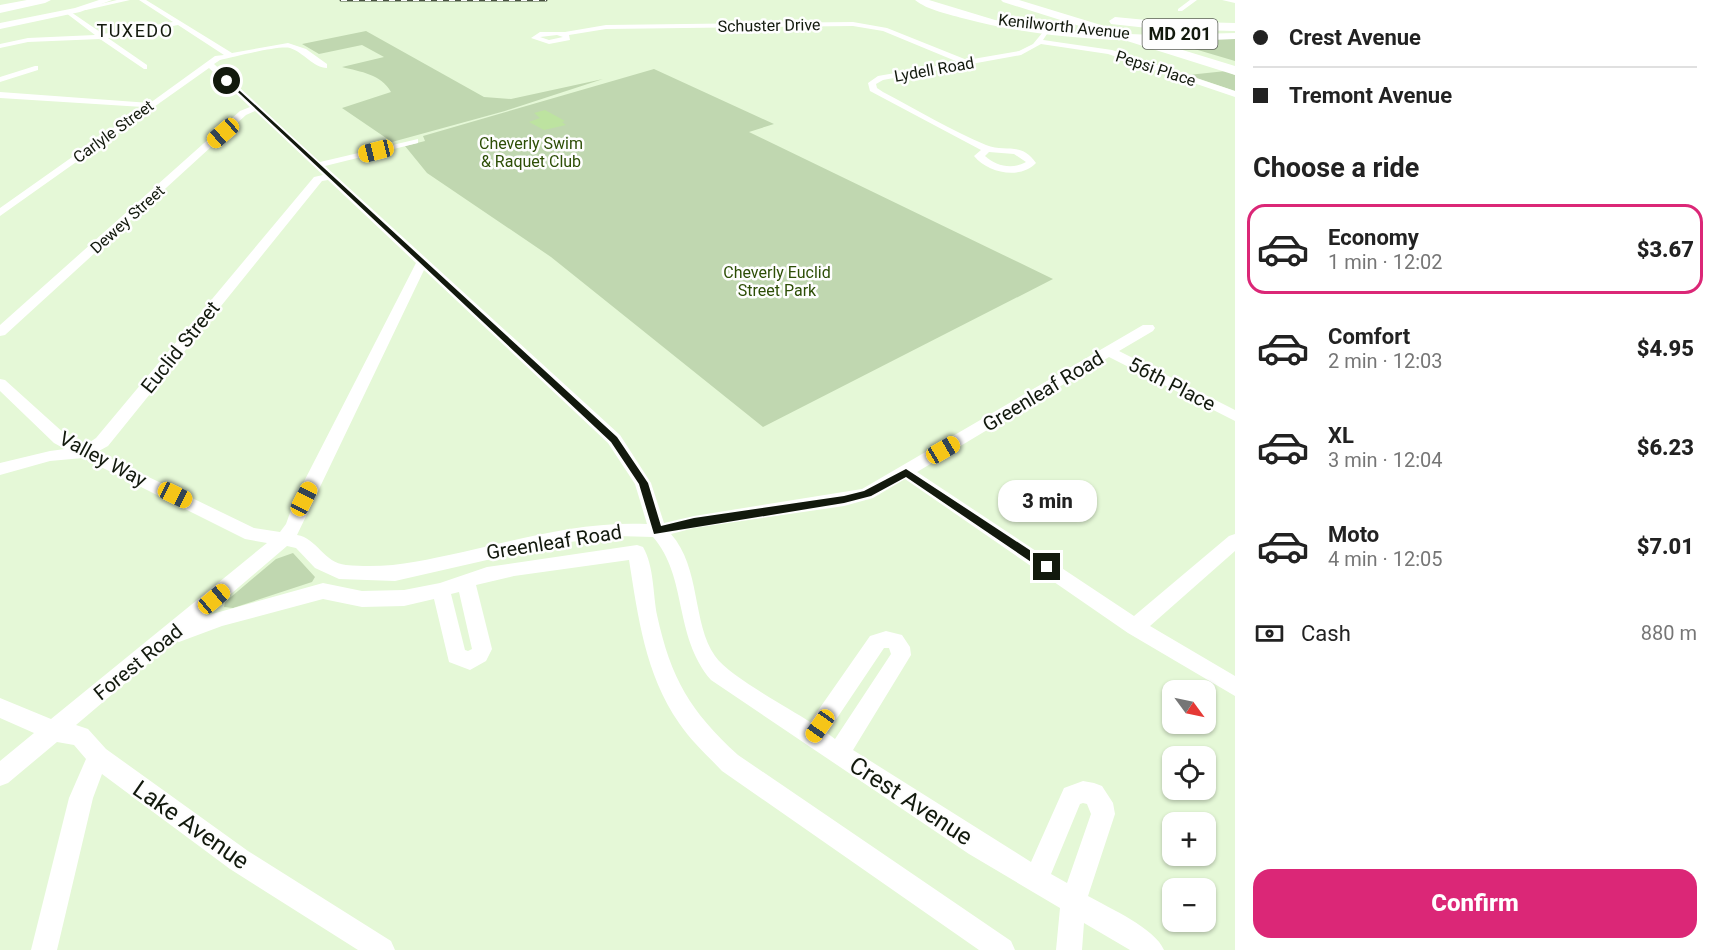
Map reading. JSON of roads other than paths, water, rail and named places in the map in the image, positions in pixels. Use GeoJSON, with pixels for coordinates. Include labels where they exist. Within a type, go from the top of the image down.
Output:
{"type":"FeatureCollection","features":[{"type":"Feature","properties":{"kind":"highway"},"geometry":{"type":"LineString","coordinates":[[0,7],[24,0]]}},
{"type":"Feature","properties":{"kind":"highway"},"geometry":{"type":"LineString","coordinates":[[0,7],[45,0]]}},
{"type":"Feature","properties":{"kind":"highway"},"geometry":{"type":"LineString","coordinates":[[1007,0],[1235,71]]}},
{"type":"Feature","properties":{"kind":"highway"},"geometry":{"type":"LineString","coordinates":[[1024,0],[1235,65]]}},
{"type":"Feature","properties":{"kind":"highway"},"geometry":{"type":"LineString","coordinates":[[1035,0],[1080,14],[1122,22],[1235,27]]}},
{"type":"Feature","properties":{"kind":"main road"},"geometry":{"type":"LineString","coordinates":[[0,26],[86,8],[108,0]]}},
{"type":"Feature","properties":{"kind":"main road","name":"Kenilworth Avenue"},"geometry":{"type":"LineString","coordinates":[[920,0],[964,15],[1047,29],[1143,38],[1235,34]]}},
{"type":"Feature","properties":{"kind":"main road","name":"Kenilworth Avenue"},"geometry":{"type":"LineString","coordinates":[[931,0],[987,17],[1047,29]]}},
{"type":"Feature","properties":{"kind":"street"},"geometry":{"type":"LineString","coordinates":[[86,8],[127,0]]}},
{"type":"Feature","properties":{"kind":"street"},"geometry":{"type":"LineString","coordinates":[[142,0],[230,56]]}},
{"type":"Feature","properties":{"kind":"street"},"geometry":{"type":"LineString","coordinates":[[1180,10],[1194,0]]}},
{"type":"Feature","properties":{"kind":"street"},"geometry":{"type":"LineString","coordinates":[[1225,0],[1235,1]]}},
{"type":"Feature","properties":{"kind":"street"},"geometry":{"type":"LineString","coordinates":[[68,12],[144,67]]}},
{"type":"Feature","properties":{"kind":"street"},"geometry":{"type":"LineString","coordinates":[[0,46],[23,40],[58,41],[103,36],[179,23]]}},
{"type":"Feature","properties":{"kind":"street","name":"Schuster Drive"},"geometry":{"type":"LineString","coordinates":[[565,34],[606,27],[856,24],[885,29],[967,63]]}},
{"type":"Feature","properties":{"kind":"street"},"geometry":{"type":"LineString","coordinates":[[1039,42],[1047,29]]}},
{"type":"Feature","properties":{"kind":"street","name":"Lydell Road"},"geometry":{"type":"LineString","coordinates":[[987,149],[880,94],[872,86],[881,78],[1022,53],[1030,50],[1039,42]]}},
{"type":"Feature","properties":{"kind":"street","name":"Pepsi Place"},"geometry":{"type":"LineString","coordinates":[[1039,42],[1109,52],[1235,94]]}},
{"type":"Feature","properties":{"kind":"street","name":"Carlyle Street"},"geometry":{"type":"LineString","coordinates":[[0,213],[218,58],[288,45],[303,51],[324,66]]}},
{"type":"Feature","properties":{"kind":"street","name":"Crest Avenue"},"geometry":{"type":"LineString","coordinates":[[209,63],[614,439],[643,483],[658,531],[673,548],[697,639],[706,660],[718,674],[978,845],[1138,940],[1151,950]]}},
{"type":"Feature","properties":{"kind":"street"},"geometry":{"type":"LineString","coordinates":[[0,80],[35,68]]}},
{"type":"Feature","properties":{"kind":"street"},"geometry":{"type":"LineString","coordinates":[[0,95],[149,105]]}},
{"type":"Feature","properties":{"kind":"street","name":"Dewey Street"},"geometry":{"type":"LineString","coordinates":[[0,332],[243,113],[255,108]]}},
{"type":"Feature","properties":{"kind":"street"},"geometry":{"type":"LineString","coordinates":[[318,165],[416,141]]}},
{"type":"Feature","properties":{"kind":"street","name":"Euclid Street"},"geometry":{"type":"LineString","coordinates":[[83,453],[102,442],[318,179],[330,176]]}},
{"type":"Feature","properties":{"kind":"street","name":"Forest Road"},"geometry":{"type":"LineString","coordinates":[[0,775],[285,538],[294,526],[304,499],[423,261]]}},
{"type":"Feature","properties":{"kind":"street"},"geometry":{"type":"LineString","coordinates":[[408,289],[429,284],[451,286]]}},
{"type":"Feature","properties":{"kind":"street","name":"Greenleaf Road"},"geometry":{"type":"LineString","coordinates":[[339,572],[395,574],[562,536],[617,529],[658,531],[694,522],[844,500],[867,494],[1148,328]]}},
{"type":"Feature","properties":{"kind":"street","name":"56th Place"},"geometry":{"type":"LineString","coordinates":[[1110,352],[1235,416]]}},
{"type":"Feature","properties":{"kind":"street","name":"Valley Way"},"geometry":{"type":"LineString","coordinates":[[0,383],[60,439],[83,453],[251,534],[285,538]]}},
{"type":"Feature","properties":{"kind":"street"},"geometry":{"type":"LineString","coordinates":[[0,469],[50,456],[83,453]]}},
{"type":"Feature","properties":{"kind":"street"},"geometry":{"type":"LineString","coordinates":[[906,472],[1135,627],[1235,687]]}},
{"type":"Feature","properties":{"kind":"street"},"geometry":{"type":"LineString","coordinates":[[658,531],[637,552],[653,647],[663,677],[696,730],[730,763],[1002,950]]}},
{"type":"Feature","properties":{"kind":"street"},"geometry":{"type":"LineString","coordinates":[[165,640],[219,619],[323,591],[339,572],[321,563],[301,542],[285,538]]}},
{"type":"Feature","properties":{"kind":"street"},"geometry":{"type":"LineString","coordinates":[[1135,627],[1235,541]]}},
{"type":"Feature","properties":{"kind":"street","name":"Greenleaf Road"},"geometry":{"type":"LineString","coordinates":[[323,591],[383,601],[441,590],[514,569],[637,552]]}},
{"type":"Feature","properties":{"kind":"street"},"geometry":{"type":"LineString","coordinates":[[441,590],[456,656],[461,660],[470,661],[479,655],[482,649],[466,583]]}},
{"type":"Feature","properties":{"kind":"street"},"geometry":{"type":"LineString","coordinates":[[812,737],[878,642],[886,639],[895,641],[900,647],[901,655],[838,754]]}},
{"type":"Feature","properties":{"kind":"street","name":"Lake Avenue"},"geometry":{"type":"LineString","coordinates":[[0,708],[54,731],[80,736],[98,757],[150,798],[239,860],[382,950]]}},
{"type":"Feature","properties":{"kind":"street"},"geometry":{"type":"LineString","coordinates":[[44,950],[81,798],[98,757]]}},
{"type":"Feature","properties":{"kind":"street"},"geometry":{"type":"LineString","coordinates":[[1036,880],[1072,796],[1083,792],[1094,794],[1101,803],[1103,814],[1072,902],[1069,950]]}},
{"type":"Feature","properties":{"kind":"railway"},"geometry":{"type":"LineString","coordinates":[[341,0],[546,0]]}},
{"type":"Feature","properties":{"kind":"district","name":"TUXEDO"},"geometry":{"type":"Point","coordinates":[135,31]}},
{"type":"Feature","properties":{"kind":"park label","name":"Cheverly Swim & Raquet Club"},"geometry":{"type":"Point","coordinates":[531,152]}},
{"type":"Feature","properties":{"kind":"park label","name":"Cheverly Euclid Street Park"},"geometry":{"type":"Point","coordinates":[777,281]}}]}
